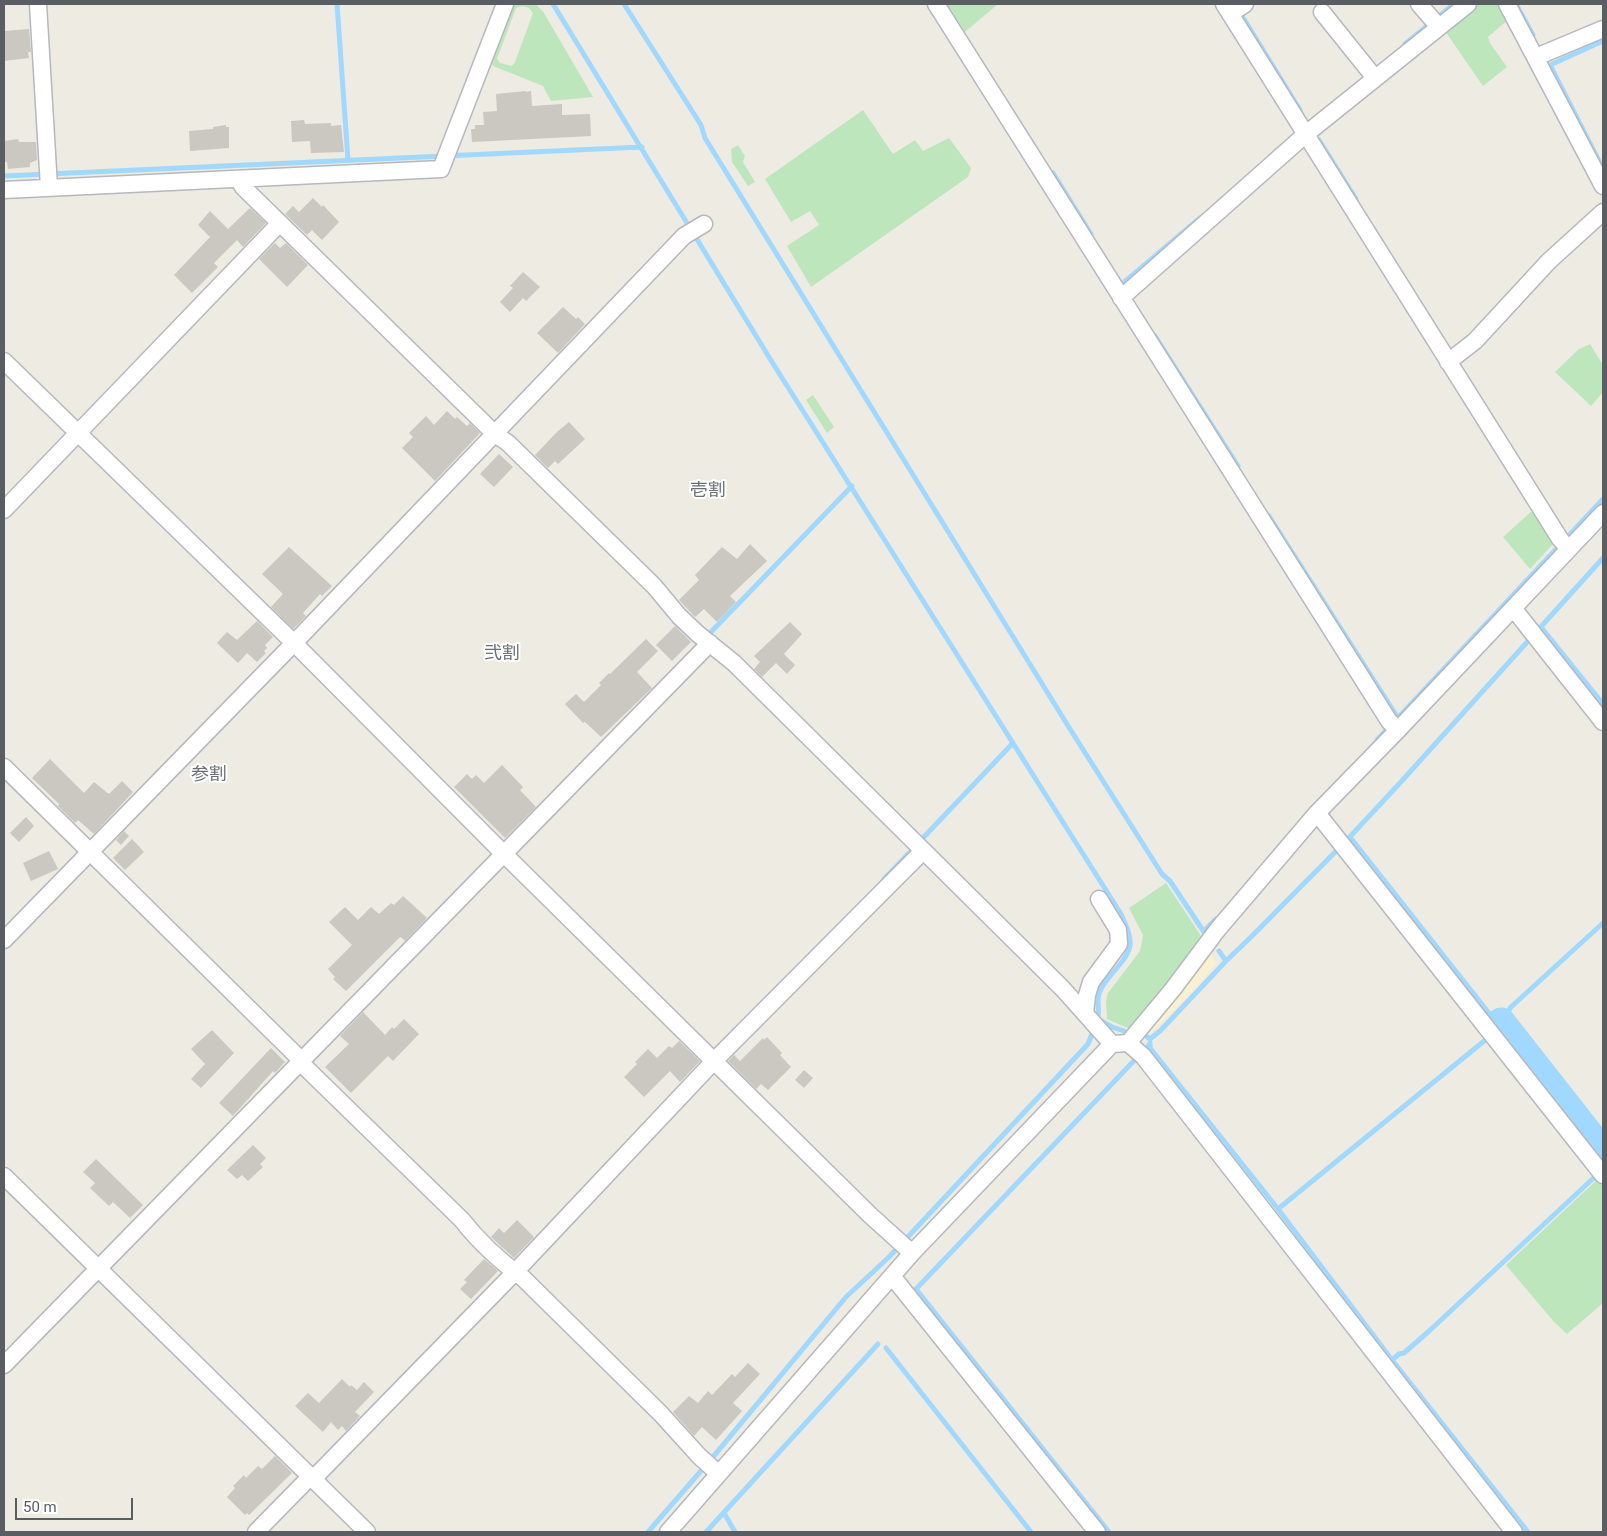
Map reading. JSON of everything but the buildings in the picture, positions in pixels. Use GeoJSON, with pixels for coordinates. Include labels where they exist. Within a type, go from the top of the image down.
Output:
{"type":"FeatureCollection","features":[{"type":"Feature","properties":{"kind":"street"},"geometry":{"type":"LineString","coordinates":[[38,4],[48,178]]}},
{"type":"Feature","properties":{"kind":"street"},"geometry":{"type":"LineString","coordinates":[[4,190],[48,178],[238,178],[441,169],[505,4]]}},
{"type":"Feature","properties":{"kind":"street"},"geometry":{"type":"LineString","coordinates":[[936,4],[1126,294],[1394,727]]}},
{"type":"Feature","properties":{"kind":"street"},"geometry":{"type":"LineString","coordinates":[[1419,4],[1438,27]]}},
{"type":"Feature","properties":{"kind":"street"},"geometry":{"type":"LineString","coordinates":[[1126,294],[1307,130],[1468,4]]}},
{"type":"Feature","properties":{"kind":"street"},"geometry":{"type":"LineString","coordinates":[[1507,4],[1603,186]]}},
{"type":"Feature","properties":{"kind":"street"},"geometry":{"type":"LineString","coordinates":[[1235,8],[1448,362],[1565,545]]}},
{"type":"Feature","properties":{"kind":"street"},"geometry":{"type":"LineString","coordinates":[[1322,12],[1375,78]]}},
{"type":"Feature","properties":{"kind":"street"},"geometry":{"type":"LineString","coordinates":[[1536,57],[1603,29]]}},
{"type":"Feature","properties":{"kind":"street"},"geometry":{"type":"LineString","coordinates":[[238,178],[243,187],[278,226],[495,434],[508,443],[654,586],[679,616],[698,634],[705,647],[748,677],[920,854],[1063,988],[1092,1020],[1130,1048],[1514,1532]]}},
{"type":"Feature","properties":{"kind":"street"},"geometry":{"type":"LineString","coordinates":[[1448,362],[1475,341],[1549,261],[1603,212]]}},
{"type":"Feature","properties":{"kind":"street"},"geometry":{"type":"LineString","coordinates":[[4,510],[75,433],[278,226]]}},
{"type":"Feature","properties":{"kind":"street"},"geometry":{"type":"LineString","coordinates":[[4,940],[290,639],[696,229]]}},
{"type":"Feature","properties":{"kind":"street"},"geometry":{"type":"LineString","coordinates":[[4,361],[75,433],[290,639],[503,853],[870,1215],[905,1246]]}},
{"type":"Feature","properties":{"kind":"street"},"geometry":{"type":"LineString","coordinates":[[668,1532],[711,1467],[892,1276],[905,1246],[1130,1048],[1218,929],[1317,813],[1394,727],[1513,608],[1565,545],[1603,513]]}},
{"type":"Feature","properties":{"kind":"street"},"geometry":{"type":"LineString","coordinates":[[1513,608],[1603,722]]}},
{"type":"Feature","properties":{"kind":"street"},"geometry":{"type":"LineString","coordinates":[[4,1365],[705,647]]}},
{"type":"Feature","properties":{"kind":"street"},"geometry":{"type":"LineString","coordinates":[[4,767],[305,1067],[462,1220],[475,1237],[523,1278],[618,1371],[711,1467]]}},
{"type":"Feature","properties":{"kind":"street"},"geometry":{"type":"LineString","coordinates":[[1317,813],[1601,1172]]}},
{"type":"Feature","properties":{"kind":"street"},"geometry":{"type":"LineString","coordinates":[[256,1532],[312,1478],[511,1269],[714,1061],[920,854]]}},
{"type":"Feature","properties":{"kind":"street"},"geometry":{"type":"LineString","coordinates":[[1092,1020],[1086,995],[1091,982],[1119,944],[1118,930],[1099,899]]}},
{"type":"Feature","properties":{"kind":"street"},"geometry":{"type":"LineString","coordinates":[[4,1176],[95,1271],[367,1532]]}},
{"type":"Feature","properties":{"kind":"street"},"geometry":{"type":"LineString","coordinates":[[892,1276],[1097,1532]]}},
{"type":"Feature","properties":{"kind":"green space"},"geometry":{"type":"Polygon","coordinates":[[[513,4],[536,4],[544,13],[593,97],[551,101],[543,86],[493,66],[491,60],[513,4]],[[522,6],[516,8],[497,59],[500,63],[512,66],[515,62],[533,13],[529,8],[522,6]]]}},
{"type":"Feature","properties":{"kind":"green space"},"geometry":{"type":"Polygon","coordinates":[[[947,4],[998,4],[965,32],[947,4]]]}},
{"type":"Feature","properties":{"kind":"green space"},"geometry":{"type":"Polygon","coordinates":[[[1477,4],[1500,4],[1508,20],[1488,37],[1490,43],[1507,67],[1483,86],[1445,31],[1477,4]]]}},
{"type":"Feature","properties":{"kind":"green space"},"geometry":{"type":"Polygon","coordinates":[[[863,110],[893,154],[915,140],[923,151],[949,138],[971,168],[968,177],[811,287],[787,246],[819,225],[810,211],[791,222],[765,179],[863,110]]]}},
{"type":"Feature","properties":{"kind":"green space"},"geometry":{"type":"Polygon","coordinates":[[[738,145],[745,156],[743,162],[755,182],[748,186],[732,162],[731,149],[738,145]]]}},
{"type":"Feature","properties":{"kind":"green space"},"geometry":{"type":"Polygon","coordinates":[[[1590,344],[1603,365],[1603,392],[1591,406],[1555,372],[1579,349],[1590,344]]]}},
{"type":"Feature","properties":{"kind":"green space"},"geometry":{"type":"Polygon","coordinates":[[[813,395],[834,427],[827,433],[806,400],[813,395]]]}},
{"type":"Feature","properties":{"kind":"green space"},"geometry":{"type":"Polygon","coordinates":[[[1533,510],[1554,543],[1530,569],[1503,537],[1533,510]]]}},
{"type":"Feature","properties":{"kind":"green space"},"geometry":{"type":"Polygon","coordinates":[[[1166,883],[1203,939],[1130,1029],[1107,1019],[1106,1001],[1108,993],[1140,951],[1143,935],[1129,908],[1166,883]]]}},
{"type":"Feature","properties":{"kind":"green space"},"geometry":{"type":"Polygon","coordinates":[[[1600,1177],[1603,1181],[1603,1303],[1567,1334],[1554,1322],[1506,1265],[1600,1177]]]}},
{"type":"Feature","properties":{"kind":"sand"},"geometry":{"type":"Polygon","coordinates":[[[1211,948],[1215,964],[1200,983],[1149,1034],[1142,1033],[1211,948]]]}},
{"type":"Feature","properties":{"kind":"waterway"},"geometry":{"type":"LineString","coordinates":[[337,4],[348,160]]}},
{"type":"Feature","properties":{"kind":"waterway"},"geometry":{"type":"LineString","coordinates":[[553,4],[772,362],[1121,914],[1129,933],[1130,945],[1125,957],[1100,991],[1097,1021]]}},
{"type":"Feature","properties":{"kind":"waterway"},"geometry":{"type":"LineString","coordinates":[[624,4],[701,125],[705,138],[1070,729],[1162,874],[1170,881],[1206,935]]}},
{"type":"Feature","properties":{"kind":"waterway"},"geometry":{"type":"LineString","coordinates":[[1405,44],[1454,4]]}},
{"type":"Feature","properties":{"kind":"waterway"},"geometry":{"type":"LineString","coordinates":[[1516,4],[1533,35]]}},
{"type":"Feature","properties":{"kind":"waterway"},"geometry":{"type":"LineString","coordinates":[[1239,11],[1300,110]]}},
{"type":"Feature","properties":{"kind":"waterway"},"geometry":{"type":"LineString","coordinates":[[1603,41],[1550,65],[1603,169]]}},
{"type":"Feature","properties":{"kind":"waterway"},"geometry":{"type":"LineString","coordinates":[[1319,140],[1356,199]]}},
{"type":"Feature","properties":{"kind":"waterway"},"geometry":{"type":"LineString","coordinates":[[4,176],[642,147]]}},
{"type":"Feature","properties":{"kind":"waterway"},"geometry":{"type":"LineString","coordinates":[[1053,173],[1091,234]]}},
{"type":"Feature","properties":{"kind":"waterway"},"geometry":{"type":"LineString","coordinates":[[1122,284],[1200,218]]}},
{"type":"Feature","properties":{"kind":"waterway"},"geometry":{"type":"LineString","coordinates":[[1155,336],[1238,466]]}},
{"type":"Feature","properties":{"kind":"waterway"},"geometry":{"type":"LineString","coordinates":[[711,632],[852,486]]}},
{"type":"Feature","properties":{"kind":"waterway"},"geometry":{"type":"LineString","coordinates":[[1396,720],[1603,499]]}},
{"type":"Feature","properties":{"kind":"waterway"},"geometry":{"type":"LineString","coordinates":[[1269,516],[1398,718]]}},
{"type":"Feature","properties":{"kind":"waterway"},"geometry":{"type":"LineString","coordinates":[[1146,1036],[1150,1039],[1160,1031],[1226,961],[1346,841],[1603,558]]}},
{"type":"Feature","properties":{"kind":"waterway"},"geometry":{"type":"LineString","coordinates":[[1541,627],[1603,704]]}},
{"type":"Feature","properties":{"kind":"waterway"},"geometry":{"type":"LineString","coordinates":[[1377,740],[1390,726]]}},
{"type":"Feature","properties":{"kind":"waterway"},"geometry":{"type":"LineString","coordinates":[[922,839],[1013,743]]}},
{"type":"Feature","properties":{"kind":"waterway"},"geometry":{"type":"LineString","coordinates":[[1350,837],[1492,1017],[1501,1022]]}},
{"type":"Feature","properties":{"kind":"waterway"},"geometry":{"type":"LineString","coordinates":[[884,879],[914,848]]}},
{"type":"Feature","properties":{"kind":"waterway"},"geometry":{"type":"LineString","coordinates":[[1204,931],[1216,919]]}},
{"type":"Feature","properties":{"kind":"waterway"},"geometry":{"type":"LineString","coordinates":[[1278,1209],[1489,1037],[1496,1030],[1511,1007],[1603,923]]}},
{"type":"Feature","properties":{"kind":"waterway"},"geometry":{"type":"LineString","coordinates":[[1219,951],[1226,961]]}},
{"type":"Feature","properties":{"kind":"waterway"},"geometry":{"type":"LineString","coordinates":[[1098,1019],[1124,1031]]}},
{"type":"Feature","properties":{"kind":"waterway"},"geometry":{"type":"LineString","coordinates":[[1501,1022],[1603,1152]]}},
{"type":"Feature","properties":{"kind":"waterway"},"geometry":{"type":"LineString","coordinates":[[648,1532],[846,1297],[889,1257],[1088,1044],[1094,1029]]}},
{"type":"Feature","properties":{"kind":"waterway"},"geometry":{"type":"LineString","coordinates":[[1150,1043],[1150,1048],[1278,1209],[1392,1360],[1528,1532]]}},
{"type":"Feature","properties":{"kind":"waterway"},"geometry":{"type":"LineString","coordinates":[[1109,1532],[916,1289],[1150,1044]]}},
{"type":"Feature","properties":{"kind":"waterway"},"geometry":{"type":"LineString","coordinates":[[1392,1360],[1399,1354],[1404,1353],[1428,1332],[1599,1173]]}},
{"type":"Feature","properties":{"kind":"waterway"},"geometry":{"type":"LineString","coordinates":[[706,1532],[878,1344]]}},
{"type":"Feature","properties":{"kind":"waterway"},"geometry":{"type":"LineString","coordinates":[[886,1348],[1031,1532]]}},
{"type":"Feature","properties":{"kind":"waterway"},"geometry":{"type":"LineString","coordinates":[[724,1513],[735,1532]]}},
{"type":"Feature","properties":{"kind":"district","name":"壱割"},"geometry":{"type":"Point","coordinates":[708,491]}},
{"type":"Feature","properties":{"kind":"district","name":"弐割"},"geometry":{"type":"Point","coordinates":[502,654]}},
{"type":"Feature","properties":{"kind":"district","name":"参割"},"geometry":{"type":"Point","coordinates":[209,775]}}]}
